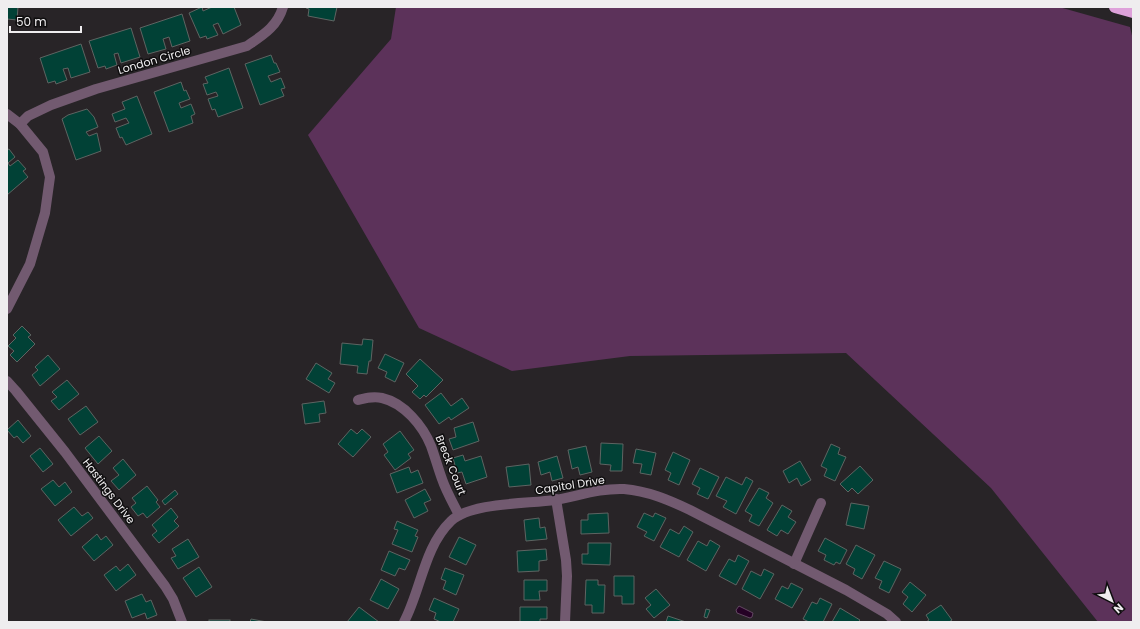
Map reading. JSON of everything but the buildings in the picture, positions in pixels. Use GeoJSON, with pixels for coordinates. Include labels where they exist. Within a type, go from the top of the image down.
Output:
{"type":"FeatureCollection","features":[{"type":"Feature","properties":{"kind":"highway"},"geometry":{"type":"LineString","coordinates":[[1115,7],[1133,12]]}},
{"type":"Feature","properties":{"kind":"street","name":"London Circle"},"geometry":{"type":"LineString","coordinates":[[20,124],[28,116],[51,105],[96,89],[247,46],[268,32],[281,14],[284,7]]}},
{"type":"Feature","properties":{"kind":"street"},"geometry":{"type":"LineString","coordinates":[[7,114],[20,124],[43,152],[50,177],[46,213],[30,264],[7,309]]}},
{"type":"Feature","properties":{"kind":"street","name":"Hastings Drive"},"geometry":{"type":"LineString","coordinates":[[7,381],[65,452],[165,586],[182,622]]}},
{"type":"Feature","properties":{"kind":"street","name":"Breck Court"},"geometry":{"type":"LineString","coordinates":[[358,400],[372,397],[382,398],[393,402],[409,414],[422,428],[431,446],[442,479],[459,515]]}},
{"type":"Feature","properties":{"kind":"street","name":"Capitol Drive"},"geometry":{"type":"LineString","coordinates":[[404,622],[433,546],[440,534],[452,520],[459,515],[487,507],[556,499],[590,492],[622,489],[643,492],[664,498],[690,510],[846,590],[887,614],[896,622]]}},
{"type":"Feature","properties":{"kind":"street"},"geometry":{"type":"LineString","coordinates":[[556,499],[566,566],[565,622]]}},
{"type":"Feature","properties":{"kind":"street"},"geometry":{"type":"LineString","coordinates":[[794,564],[821,503]]}},
{"type":"Feature","properties":{"kind":"shaded area"},"geometry":{"type":"Polygon","coordinates":[[[396,7],[1059,7],[1130,27],[1133,40],[1133,622],[1098,622],[991,488],[846,353],[630,356],[512,371],[419,328],[308,135],[391,39],[396,7]]]}},
{"type":"Feature","properties":{"kind":"shaded area"},"geometry":{"type":"Polygon","coordinates":[[[739,606],[753,613],[752,617],[750,618],[737,613],[736,610],[739,606]]]}}]}
